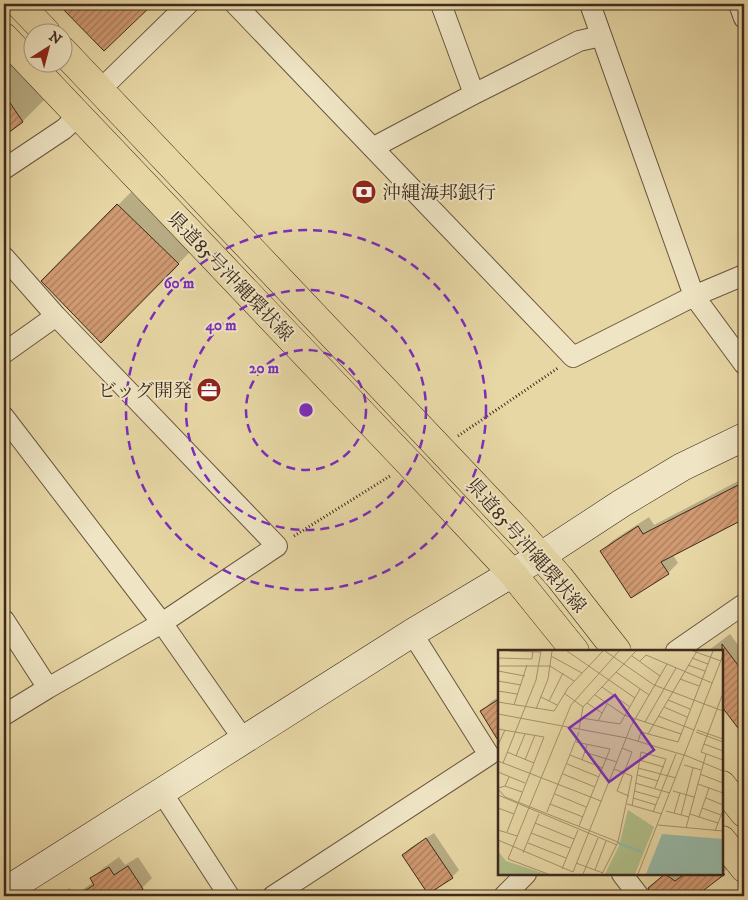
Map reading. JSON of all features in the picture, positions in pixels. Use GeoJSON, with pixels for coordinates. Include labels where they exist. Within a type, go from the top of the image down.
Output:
{"type":"FeatureCollection","features":[{"type":"Feature","properties":{"kind":"main road"},"geometry":{"type":"LineString","coordinates":[[19,4],[36,22]]}},
{"type":"Feature","properties":{"kind":"main road","name":"県道85号沖縄環状線"},"geometry":{"type":"LineString","coordinates":[[4,37],[512,573],[574,650]]}},
{"type":"Feature","properties":{"kind":"main road","name":"県道85号沖縄環状線"},"geometry":{"type":"LineString","coordinates":[[72,61],[541,556],[616,650]]}},
{"type":"Feature","properties":{"kind":"main road"},"geometry":{"type":"LineString","coordinates":[[723,785],[744,813]]}},
{"type":"Feature","properties":{"kind":"main road"},"geometry":{"type":"LineString","coordinates":[[723,841],[744,868]]}},
{"type":"Feature","properties":{"kind":"street"},"geometry":{"type":"LineString","coordinates":[[100,90],[188,4]]}},
{"type":"Feature","properties":{"kind":"street"},"geometry":{"type":"LineString","coordinates":[[234,4],[374,147],[573,357],[694,296],[744,275]]}},
{"type":"Feature","properties":{"kind":"street"},"geometry":{"type":"LineString","coordinates":[[441,4],[474,94]]}},
{"type":"Feature","properties":{"kind":"street"},"geometry":{"type":"LineString","coordinates":[[590,4],[694,296],[744,364]]}},
{"type":"Feature","properties":{"kind":"street"},"geometry":{"type":"LineString","coordinates":[[739,4],[744,18]]}},
{"type":"Feature","properties":{"kind":"street"},"geometry":{"type":"LineString","coordinates":[[374,147],[474,94],[580,42],[601,36]]}},
{"type":"Feature","properties":{"kind":"street"},"geometry":{"type":"LineString","coordinates":[[4,169],[64,129],[78,116]]}},
{"type":"Feature","properties":{"kind":"street"},"geometry":{"type":"LineString","coordinates":[[4,256],[56,316],[277,546],[162,623],[48,688],[4,716]]}},
{"type":"Feature","properties":{"kind":"street"},"geometry":{"type":"LineString","coordinates":[[4,352],[56,316]]}},
{"type":"Feature","properties":{"kind":"street"},"geometry":{"type":"LineString","coordinates":[[4,417],[162,623],[244,740]]}},
{"type":"Feature","properties":{"kind":"street"},"geometry":{"type":"LineString","coordinates":[[4,892],[412,633],[541,556],[622,503],[682,467],[744,437]]}},
{"type":"Feature","properties":{"kind":"street"},"geometry":{"type":"LineString","coordinates":[[677,650],[744,604]]}},
{"type":"Feature","properties":{"kind":"street"},"geometry":{"type":"LineString","coordinates":[[4,620],[48,688]]}},
{"type":"Feature","properties":{"kind":"street"},"geometry":{"type":"LineString","coordinates":[[273,896],[489,755],[412,633]]}},
{"type":"Feature","properties":{"kind":"street"},"geometry":{"type":"LineString","coordinates":[[161,791],[229,896]]}},
{"type":"Feature","properties":{"kind":"street"},"geometry":{"type":"LineString","coordinates":[[504,896],[525,875]]}},
{"type":"Feature","properties":{"kind":"street"},"geometry":{"type":"LineString","coordinates":[[623,875],[639,896]]}},
{"type":"Feature","properties":{"kind":"path"},"geometry":{"type":"LineString","coordinates":[[440,448],[573,357]]}},
{"type":"Feature","properties":{"kind":"path"},"geometry":{"type":"LineString","coordinates":[[277,546],[410,464]]}},
{"type":"Feature","properties":{"kind":"building"},"geometry":{"type":"Polygon","coordinates":[[[58,4],[153,4],[104,51],[58,4]]]}},
{"type":"Feature","properties":{"kind":"building"},"geometry":{"type":"Polygon","coordinates":[[[4,94],[23,122],[4,136],[4,94]]]}},
{"type":"Feature","properties":{"kind":"building"},"geometry":{"type":"Polygon","coordinates":[[[117,204],[179,264],[101,343],[41,281],[117,204]]]}},
{"type":"Feature","properties":{"kind":"building"},"geometry":{"type":"Polygon","coordinates":[[[744,482],[744,519],[661,562],[669,574],[631,598],[600,551],[638,526],[643,534],[744,482]]]}},
{"type":"Feature","properties":{"kind":"building"},"geometry":{"type":"Polygon","coordinates":[[[722,644],[744,673],[744,736],[723,708],[722,644]]]}},
{"type":"Feature","properties":{"kind":"building"},"geometry":{"type":"Polygon","coordinates":[[[498,700],[498,740],[480,711],[498,700]]]}},
{"type":"Feature","properties":{"kind":"building"},"geometry":{"type":"Polygon","coordinates":[[[426,838],[453,878],[428,894],[402,855],[426,838]]]}},
{"type":"Feature","properties":{"kind":"building"},"geometry":{"type":"Polygon","coordinates":[[[128,866],[143,889],[131,896],[76,896],[94,885],[90,878],[109,867],[114,875],[128,866]]]}},
{"type":"Feature","properties":{"kind":"building"},"geometry":{"type":"Polygon","coordinates":[[[725,874],[696,896],[651,896],[648,888],[664,875],[675,881],[684,875],[725,874]]]}},
{"type":"Feature","properties":{"kind":"place","name":"沖縄海邦銀行"},"geometry":{"type":"Point","coordinates":[364,192]}},
{"type":"Feature","properties":{"kind":"place","name":"ビッグ開発"},"geometry":{"type":"Point","coordinates":[209,390]}}]}
